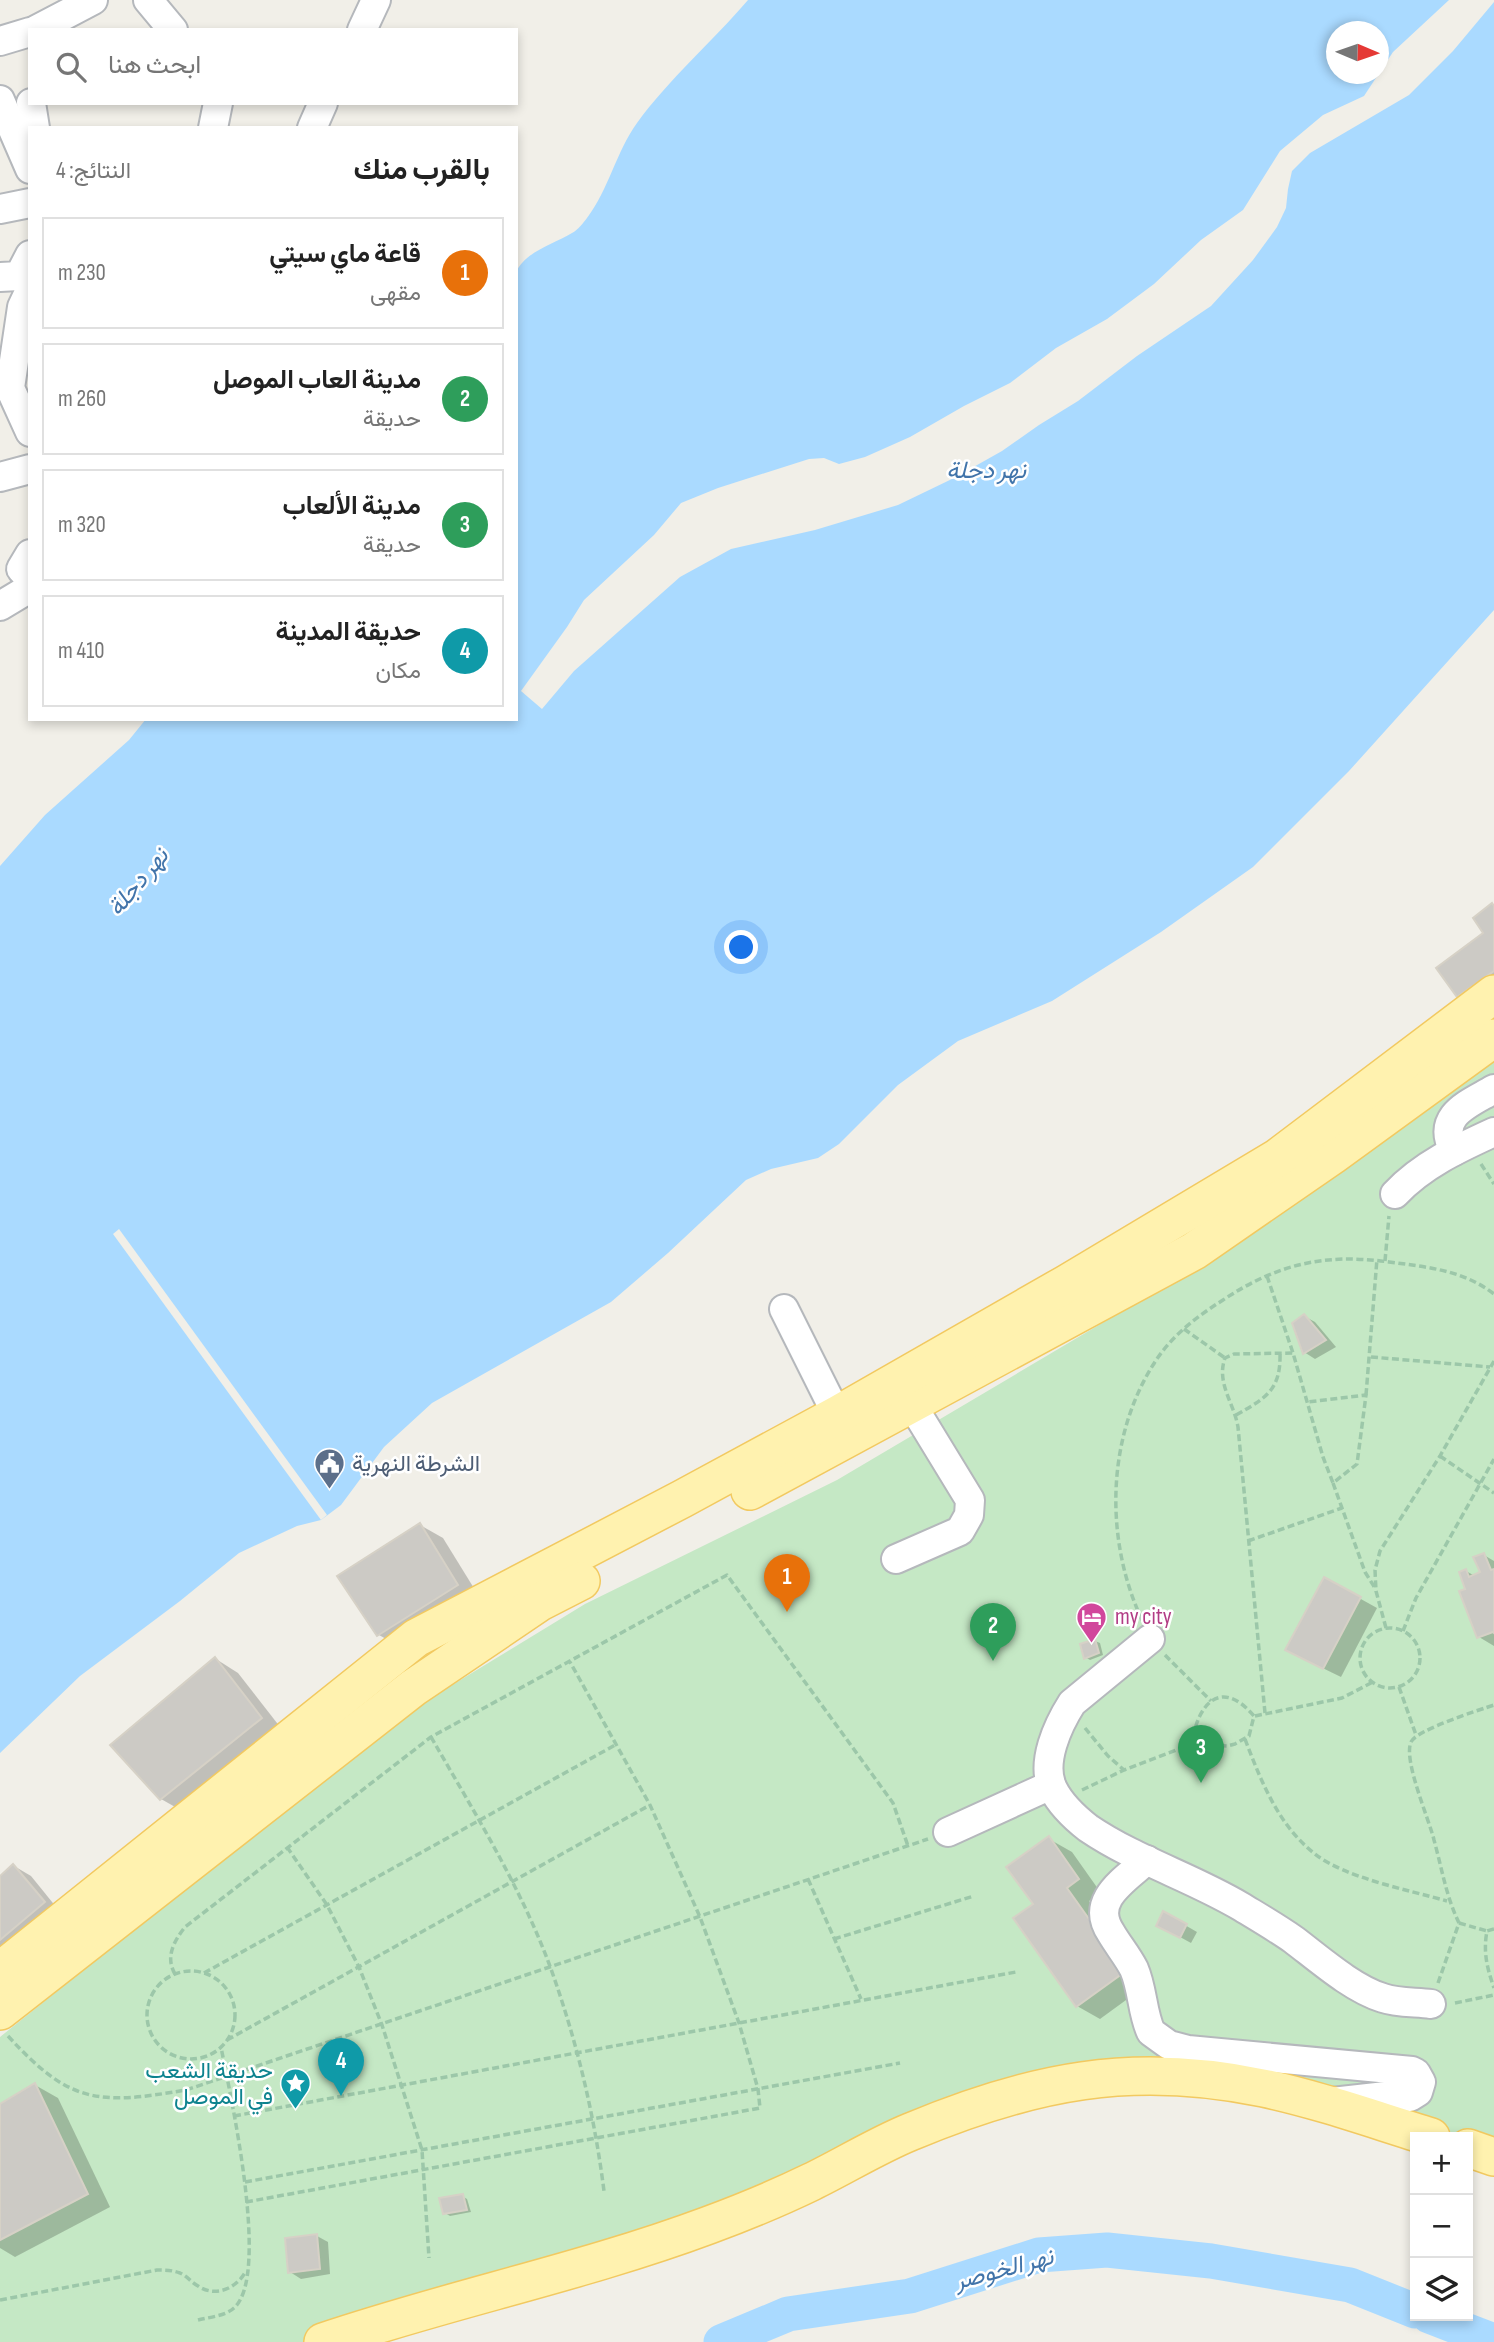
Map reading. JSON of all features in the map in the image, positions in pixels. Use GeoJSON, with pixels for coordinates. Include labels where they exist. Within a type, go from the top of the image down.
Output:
{"type":"FeatureCollection","features":[{"type":"Feature","properties":{"kind":"main road"},"geometry":{"type":"LineString","coordinates":[[2,2016],[413,1688],[540,1602],[912,1405],[1074,1298],[1277,1158],[1494,994]]}},
{"type":"Feature","properties":{"kind":"main road"},"geometry":{"type":"LineString","coordinates":[[0,1971],[416,1638],[837,1415],[1074,1298],[1194,1251],[1334,1155],[1494,1038]]}},
{"type":"Feature","properties":{"kind":"main road"},"geometry":{"type":"LineString","coordinates":[[323,2342],[461,2299],[594,2263],[695,2230],[783,2195],[908,2133],[1001,2098],[1047,2086],[1090,2078],[1178,2076],[1222,2081],[1265,2088],[1415,2132]]}},
{"type":"Feature","properties":{"kind":"main road"},"geometry":{"type":"LineString","coordinates":[[1473,2150],[1494,2157]]}},
{"type":"Feature","properties":{"kind":"street"},"geometry":{"type":"LineString","coordinates":[[40,28],[93,0]]}},
{"type":"Feature","properties":{"kind":"street"},"geometry":{"type":"LineString","coordinates":[[363,28],[376,0]]}},
{"type":"Feature","properties":{"kind":"street"},"geometry":{"type":"LineString","coordinates":[[153,1],[172,28]]}},
{"type":"Feature","properties":{"kind":"street"},"geometry":{"type":"LineString","coordinates":[[0,41],[28,33]]}},
{"type":"Feature","properties":{"kind":"street"},"geometry":{"type":"LineString","coordinates":[[0,100],[28,164]]}},
{"type":"Feature","properties":{"kind":"street"},"geometry":{"type":"LineString","coordinates":[[31,105],[35,126]]}},
{"type":"Feature","properties":{"kind":"street"},"geometry":{"type":"LineString","coordinates":[[213,126],[218,105]]}},
{"type":"Feature","properties":{"kind":"street"},"geometry":{"type":"LineString","coordinates":[[313,126],[322,105]]}},
{"type":"Feature","properties":{"kind":"street"},"geometry":{"type":"LineString","coordinates":[[0,209],[28,203]]}},
{"type":"Feature","properties":{"kind":"street"},"geometry":{"type":"LineString","coordinates":[[0,277],[19,276],[28,259]]}},
{"type":"Feature","properties":{"kind":"street"},"geometry":{"type":"LineString","coordinates":[[28,294],[22,307],[10,388],[28,428]]}},
{"type":"Feature","properties":{"kind":"street"},"geometry":{"type":"LineString","coordinates":[[0,477],[28,470]]}},
{"type":"Feature","properties":{"kind":"street"},"geometry":{"type":"LineString","coordinates":[[28,557],[21,569],[28,577]]}},
{"type":"Feature","properties":{"kind":"street"},"geometry":{"type":"LineString","coordinates":[[0,606],[28,589]]}},
{"type":"Feature","properties":{"kind":"street"},"geometry":{"type":"LineString","coordinates":[[1454,1151],[1448,1134],[1451,1119],[1494,1089]]}},
{"type":"Feature","properties":{"kind":"street"},"geometry":{"type":"LineString","coordinates":[[1395,1194],[1420,1172],[1454,1151],[1494,1132]]}},
{"type":"Feature","properties":{"kind":"street"},"geometry":{"type":"LineString","coordinates":[[784,1309],[837,1415]]}},
{"type":"Feature","properties":{"kind":"street"},"geometry":{"type":"LineString","coordinates":[[896,1559],[960,1531],[969,1515],[970,1500],[912,1405]]}},
{"type":"Feature","properties":{"kind":"street"},"geometry":{"type":"LineString","coordinates":[[1150,1639],[1072,1703],[1063,1717],[1049,1767],[1056,1794],[1089,1829],[1238,1905],[1291,1938],[1340,1976],[1383,1998],[1431,2004]]}},
{"type":"Feature","properties":{"kind":"street"},"geometry":{"type":"LineString","coordinates":[[948,1832],[1056,1794]]}},
{"type":"Feature","properties":{"kind":"street"},"geometry":{"type":"LineString","coordinates":[[1147,1860],[1108,1897],[1103,1914],[1105,1923],[1133,1966],[1148,2027],[1154,2036],[1169,2045],[1199,2052],[1412,2071],[1421,2082],[1418,2092],[1410,2097],[1386,2096],[1319,2103]]}},
{"type":"Feature","properties":{"kind":"path"},"geometry":{"type":"LineString","coordinates":[[1385,1261],[1390,1210],[1395,1194]]}},
{"type":"Feature","properties":{"kind":"path"},"geometry":{"type":"LineString","coordinates":[[1211,1701],[1150,1639],[1128,1584],[1120,1549],[1116,1508],[1118,1462],[1125,1427],[1153,1365],[1183,1329],[1242,1287],[1308,1262],[1331,1258],[1377,1259],[1454,1273],[1482,1284],[1494,1294]]}},
{"type":"Feature","properties":{"kind":"path"},"geometry":{"type":"LineString","coordinates":[[1333,1483],[1357,1464],[1371,1357],[1377,1259]]}},
{"type":"Feature","properties":{"kind":"path"},"geometry":{"type":"LineString","coordinates":[[1267,1276],[1323,1457],[1365,1572],[1376,1591]]}},
{"type":"Feature","properties":{"kind":"path"},"geometry":{"type":"LineString","coordinates":[[1183,1329],[1225,1358]]}},
{"type":"Feature","properties":{"kind":"path"},"geometry":{"type":"LineString","coordinates":[[1225,1358],[1234,1353],[1293,1353]]}},
{"type":"Feature","properties":{"kind":"path"},"geometry":{"type":"LineString","coordinates":[[1236,1415],[1262,1401],[1274,1388],[1280,1371],[1280,1353]]}},
{"type":"Feature","properties":{"kind":"path"},"geometry":{"type":"LineString","coordinates":[[1371,1357],[1490,1367]]}},
{"type":"Feature","properties":{"kind":"path"},"geometry":{"type":"LineString","coordinates":[[1225,1358],[1222,1376],[1236,1415],[1265,1713]]}},
{"type":"Feature","properties":{"kind":"path"},"geometry":{"type":"LineString","coordinates":[[1386,1628],[1376,1591],[1375,1570],[1380,1551],[1440,1456],[1494,1362]]}},
{"type":"Feature","properties":{"kind":"path"},"geometry":{"type":"LineString","coordinates":[[1308,1402],[1366,1395]]}},
{"type":"Feature","properties":{"kind":"path"},"geometry":{"type":"LineString","coordinates":[[1440,1456],[1494,1493]]}},
{"type":"Feature","properties":{"kind":"path"},"geometry":{"type":"LineString","coordinates":[[1403,1631],[1416,1598],[1494,1459]]}},
{"type":"Feature","properties":{"kind":"path"},"geometry":{"type":"LineString","coordinates":[[1248,1541],[1342,1508]]}},
{"type":"Feature","properties":{"kind":"path"},"geometry":{"type":"LineString","coordinates":[[175,1974],[171,1966],[171,1951],[185,1927],[431,1737],[727,1575],[893,1803],[908,1846]]}},
{"type":"Feature","properties":{"kind":"path"},"geometry":{"type":"LineString","coordinates":[[1386,1628],[1403,1631],[1416,1643],[1420,1660],[1413,1677],[1399,1687],[1390,1688],[1373,1682],[1362,1668],[1361,1651],[1370,1636],[1386,1628]]}},
{"type":"Feature","properties":{"kind":"path"},"geometry":{"type":"LineString","coordinates":[[246,2202],[760,2108],[758,2089],[739,2022],[700,1916],[650,1805],[570,1661]]}},
{"type":"Feature","properties":{"kind":"path"},"geometry":{"type":"LineString","coordinates":[[1254,1716],[1342,1698],[1373,1682]]}},
{"type":"Feature","properties":{"kind":"path"},"geometry":{"type":"LineString","coordinates":[[1399,1687],[1416,1735]]}},
{"type":"Feature","properties":{"kind":"path"},"geometry":{"type":"LineString","coordinates":[[1192,1744],[1197,1718],[1203,1707],[1211,1701],[1226,1697],[1235,1699],[1254,1716]]}},
{"type":"Feature","properties":{"kind":"path"},"geometry":{"type":"LineString","coordinates":[[1072,1703],[1094,1740],[1124,1770]]}},
{"type":"Feature","properties":{"kind":"path"},"geometry":{"type":"LineString","coordinates":[[1494,1705],[1416,1735],[1411,1742],[1411,1763],[1434,1838],[1448,1901],[1459,1923],[1431,2004],[1453,2003],[1494,1995]]}},
{"type":"Feature","properties":{"kind":"path"},"geometry":{"type":"LineString","coordinates":[[1056,1794],[1192,1744],[1217,1747],[1234,1744],[1245,1739],[1252,1727],[1254,1716]]}},
{"type":"Feature","properties":{"kind":"path"},"geometry":{"type":"LineString","coordinates":[[431,1737],[512,1882],[550,1967],[577,2052],[594,2119],[604,2191]]}},
{"type":"Feature","properties":{"kind":"path"},"geometry":{"type":"LineString","coordinates":[[1245,1739],[1280,1816],[1315,1854],[1343,1870],[1448,1901]]}},
{"type":"Feature","properties":{"kind":"path"},"geometry":{"type":"LineString","coordinates":[[204,1973],[617,1744]]}},
{"type":"Feature","properties":{"kind":"path"},"geometry":{"type":"LineString","coordinates":[[227,2040],[650,1805]]}},
{"type":"Feature","properties":{"kind":"path"},"geometry":{"type":"LineString","coordinates":[[2,2016],[31,2061],[55,2081],[81,2094],[110,2099],[186,2090],[948,1832]]}},
{"type":"Feature","properties":{"kind":"path"},"geometry":{"type":"LineString","coordinates":[[287,1847],[327,1905],[359,1967],[403,2085],[422,2150],[429,2258]]}},
{"type":"Feature","properties":{"kind":"path"},"geometry":{"type":"LineString","coordinates":[[808,1879],[861,2000]]}},
{"type":"Feature","properties":{"kind":"path"},"geometry":{"type":"LineString","coordinates":[[834,1939],[974,1896]]}},
{"type":"Feature","properties":{"kind":"path"},"geometry":{"type":"LineString","coordinates":[[1459,1923],[1487,1931],[1494,1929]]}},
{"type":"Feature","properties":{"kind":"path"},"geometry":{"type":"LineString","coordinates":[[1487,1931],[1485,1963],[1494,1988]]}},
{"type":"Feature","properties":{"kind":"path"},"geometry":{"type":"LineString","coordinates":[[189,1971],[204,1973],[217,1979],[234,2003],[232,2032],[214,2054],[186,2060],[160,2047],[151,2035],[147,2021],[153,1992],[163,1981],[175,1974],[189,1971]]}},
{"type":"Feature","properties":{"kind":"path"},"geometry":{"type":"LineString","coordinates":[[234,2116],[1016,1972]]}},
{"type":"Feature","properties":{"kind":"path"},"geometry":{"type":"LineString","coordinates":[[198,2320],[234,2308],[245,2285],[249,2259],[245,2182],[221,2047]]}},
{"type":"Feature","properties":{"kind":"path"},"geometry":{"type":"LineString","coordinates":[[245,2182],[900,2063]]}},
{"type":"Feature","properties":{"kind":"path"},"geometry":{"type":"LineString","coordinates":[[0,2300],[157,2270],[177,2272],[198,2286],[219,2291],[238,2283],[245,2274],[249,2259]]}},
{"type":"Feature","properties":{"kind":"green space"},"geometry":{"type":"Polygon","coordinates":[[[1494,1057],[1494,2145],[1473,2139],[1473,2132],[1451,2132],[1289,2083],[1112,2065],[695,2220],[303,2342],[0,2342],[0,2037],[398,1718],[585,1604],[837,1480],[1246,1238],[1420,1116],[1494,1057]]]}},
{"type":"Feature","properties":{"kind":"water","name":"نهر دجلة"},"geometry":{"type":"Polygon","coordinates":[[[748,0],[1494,0],[1494,610],[1349,771],[1253,867],[1161,932],[1052,1001],[958,1041],[898,1085],[839,1144],[818,1158],[771,1169],[746,1180],[611,1302],[432,1403],[384,1447],[341,1505],[321,1520],[297,1526],[239,1553],[80,1676],[0,1753],[0,866],[45,815],[129,740],[144,721],[518,721],[518,269],[533,253],[574,232],[582,224],[595,207],[623,146],[637,123],[663,91],[748,0]]]}},
{"type":"Feature","properties":{"kind":"pier"},"geometry":{"type":"Polygon","coordinates":[[[1449,0],[1494,0],[1453,51],[1409,95],[1310,153],[1292,171],[1286,208],[1277,227],[1253,260],[1211,306],[1137,356],[1078,401],[1002,451],[898,505],[815,530],[731,549],[680,577],[574,671],[542,709],[521,691],[584,600],[654,535],[681,503],[718,488],[809,459],[824,458],[839,464],[865,457],[910,437],[1010,383],[1056,348],[1107,319],[1154,284],[1201,240],[1243,210],[1280,151],[1323,115],[1364,96],[1372,84],[1389,84],[1389,58],[1449,0]]]}},
{"type":"Feature","properties":{"kind":"pier"},"geometry":{"type":"Polygon","coordinates":[[[119,1229],[327,1515],[321,1520],[113,1234],[119,1229]]]}},
{"type":"Feature","properties":{"kind":"building"},"geometry":{"type":"Polygon","coordinates":[[[1492,903],[1494,971],[1457,997],[1436,968],[1483,933],[1473,918],[1492,903]]]}},
{"type":"Feature","properties":{"kind":"building"},"geometry":{"type":"Polygon","coordinates":[[[1304,1314],[1326,1340],[1303,1354],[1292,1323],[1304,1314]]]}},
{"type":"Feature","properties":{"kind":"building"},"geometry":{"type":"Polygon","coordinates":[[[420,1523],[458,1585],[377,1636],[337,1576],[420,1523]]]}},
{"type":"Feature","properties":{"kind":"building"},"geometry":{"type":"Polygon","coordinates":[[[1484,1553],[1491,1570],[1494,1569],[1494,1633],[1477,1638],[1459,1591],[1465,1589],[1459,1572],[1466,1569],[1469,1577],[1480,1572],[1473,1557],[1484,1553]]]}},
{"type":"Feature","properties":{"kind":"building"},"geometry":{"type":"Polygon","coordinates":[[[1324,1577],[1361,1597],[1323,1669],[1285,1650],[1324,1577]]]}},
{"type":"Feature","properties":{"kind":"building"},"geometry":{"type":"Polygon","coordinates":[[[1095,1639],[1099,1653],[1084,1659],[1080,1644],[1095,1639]]]}},
{"type":"Feature","properties":{"kind":"building"},"geometry":{"type":"Polygon","coordinates":[[[215,1657],[262,1718],[160,1800],[110,1745],[215,1657]]]}},
{"type":"Feature","properties":{"kind":"building"},"geometry":{"type":"Polygon","coordinates":[[[1049,1836],[1079,1879],[1067,1888],[1126,1971],[1076,2007],[1013,1918],[1033,1904],[1006,1867],[1049,1836]]]}},
{"type":"Feature","properties":{"kind":"building"},"geometry":{"type":"Polygon","coordinates":[[[13,1864],[45,1902],[0,1940],[0,1876],[13,1864]]]}},
{"type":"Feature","properties":{"kind":"building"},"geometry":{"type":"Polygon","coordinates":[[[1163,1911],[1187,1924],[1180,1938],[1156,1926],[1163,1911]]]}},
{"type":"Feature","properties":{"kind":"building"},"geometry":{"type":"Polygon","coordinates":[[[35,2083],[88,2194],[0,2240],[0,2104],[35,2083]]]}},
{"type":"Feature","properties":{"kind":"building"},"geometry":{"type":"Polygon","coordinates":[[[463,2194],[467,2210],[443,2214],[439,2198],[463,2194]]]}},
{"type":"Feature","properties":{"kind":"building"},"geometry":{"type":"Polygon","coordinates":[[[317,2234],[320,2269],[288,2273],[285,2238],[317,2234]]]}},
{"type":"Feature","properties":{"kind":"waterway","name":"نهر الخوصر"},"geometry":{"type":"LineString","coordinates":[[721,2342],[788,2314],[910,2296],[1039,2255],[1107,2250],[1211,2261],[1350,2285],[1410,2309]]}},
{"type":"Feature","properties":{"kind":"waterway","name":"نهر الخوصر"},"geometry":{"type":"LineString","coordinates":[[1442,2321],[1494,2341]]}},
{"type":"Feature","properties":{"kind":"place","name":"الشرطة النهرية"},"geometry":{"type":"Point","coordinates":[329,1491]}},
{"type":"Feature","properties":{"kind":"place","name":"قاعة ماي سيتي"},"geometry":{"type":"Point","coordinates":[787,1612]}},
{"type":"Feature","properties":{"kind":"place","name":"my city"},"geometry":{"type":"Point","coordinates":[1092,1644]}},
{"type":"Feature","properties":{"kind":"place","name":"مدينة العاب الموصل"},"geometry":{"type":"Point","coordinates":[993,1661]}},
{"type":"Feature","properties":{"kind":"place","name":"مدينة الألعاب"},"geometry":{"type":"Point","coordinates":[1201,1783]}},
{"type":"Feature","properties":{"kind":"place","name":"حديقة المدينة"},"geometry":{"type":"Point","coordinates":[341,2096]}},
{"type":"Feature","properties":{"kind":"place","name":"حديقة الشعب في الموصل"},"geometry":{"type":"Point","coordinates":[296,2111]}}]}
